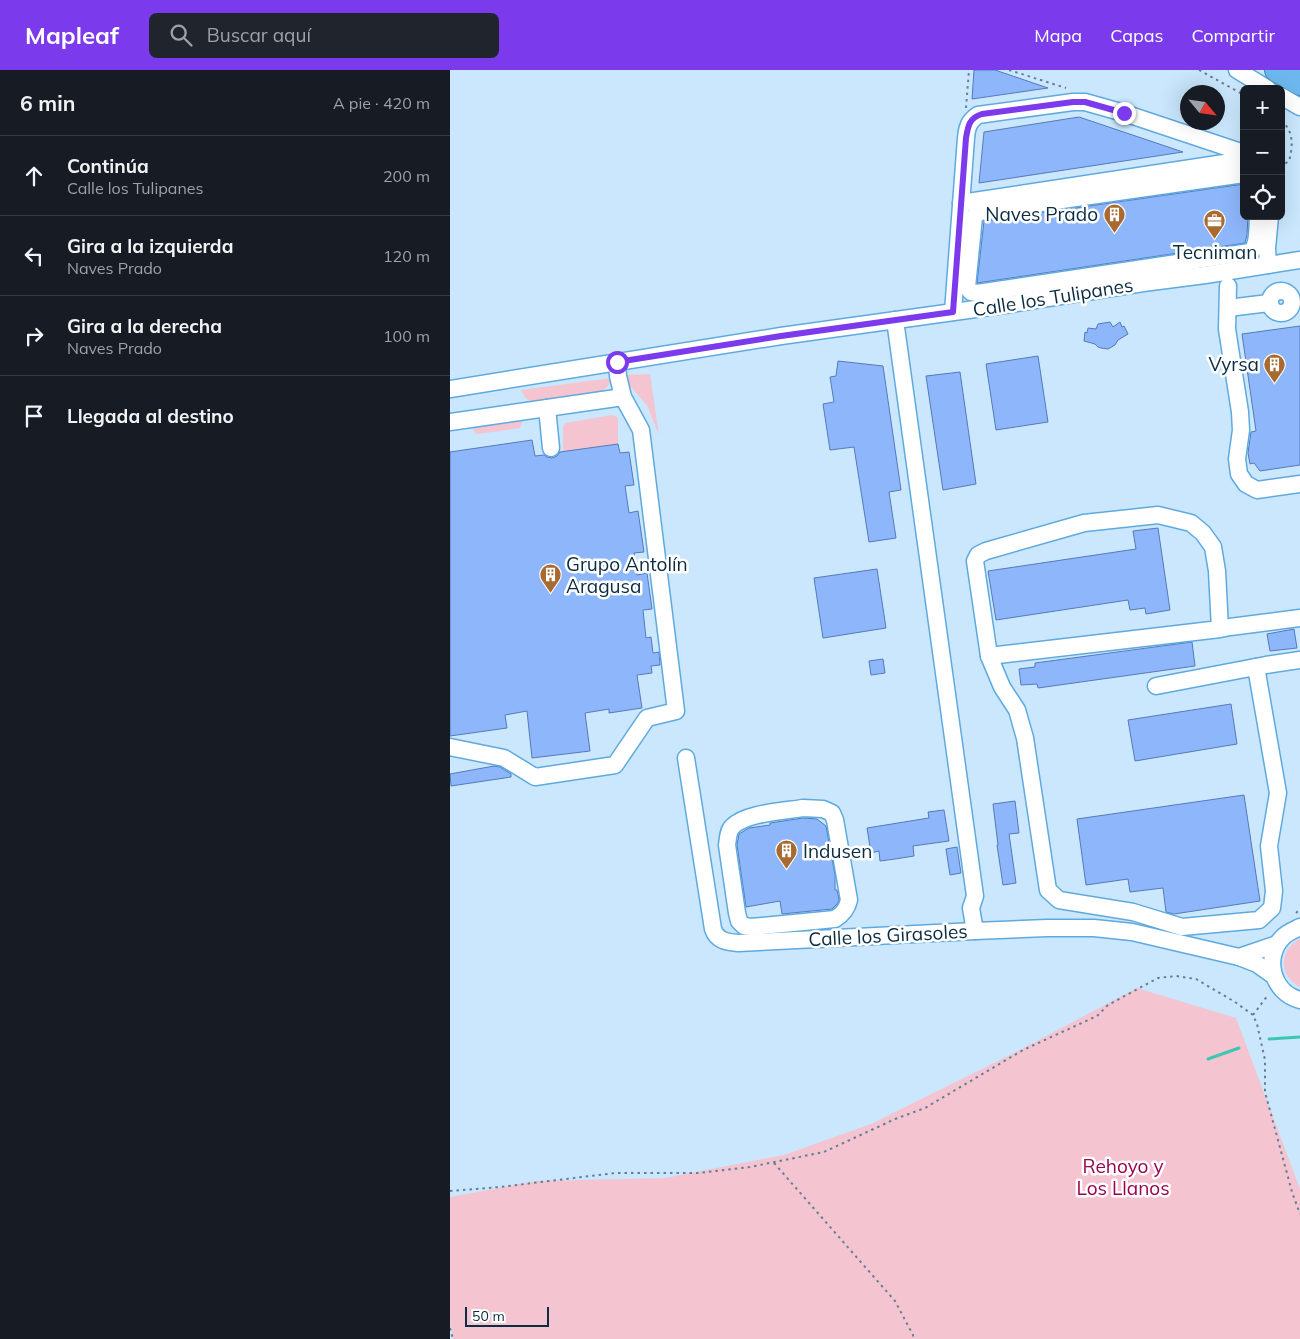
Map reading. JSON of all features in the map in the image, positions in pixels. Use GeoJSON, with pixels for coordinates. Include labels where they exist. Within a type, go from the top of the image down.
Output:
{"type":"FeatureCollection","features":[{"type":"Feature","properties":{"kind":"highway"},"geometry":{"type":"LineString","coordinates":[[1277,70],[1300,83]]}},
{"type":"Feature","properties":{"kind":"street"},"geometry":{"type":"LineString","coordinates":[[1237,70],[1261,85]]}},
{"type":"Feature","properties":{"kind":"street"},"geometry":{"type":"LineString","coordinates":[[1285,99],[1300,108]]}},
{"type":"Feature","properties":{"kind":"street"},"geometry":{"type":"LineString","coordinates":[[953,312],[968,126],[975,117],[988,113],[1085,102],[1240,152]]}},
{"type":"Feature","properties":{"kind":"street"},"geometry":{"type":"LineString","coordinates":[[1219,171],[1240,162]]}},
{"type":"Feature","properties":{"kind":"street"},"geometry":{"type":"LineString","coordinates":[[961,203],[990,205],[1219,171],[1240,174]]}},
{"type":"Feature","properties":{"kind":"street"},"geometry":{"type":"LineString","coordinates":[[990,205],[974,217],[967,287],[971,292],[977,293],[1250,252],[1256,244],[1258,220]]}},
{"type":"Feature","properties":{"kind":"street"},"geometry":{"type":"LineString","coordinates":[[1268,265],[1270,220]]}},
{"type":"Feature","properties":{"kind":"street","name":"Calle los Tulipanes"},"geometry":{"type":"LineString","coordinates":[[450,389],[781,336],[1300,260]]}},
{"type":"Feature","properties":{"kind":"street"},"geometry":{"type":"LineString","coordinates":[[1228,286],[1227,328],[1240,412],[1241,430],[1236,459],[1239,474],[1246,484],[1257,490],[1300,484]]}},
{"type":"Feature","properties":{"kind":"street"},"geometry":{"type":"LineString","coordinates":[[1228,308],[1269,303],[1275,312],[1282,313],[1289,310],[1296,299]]}},
{"type":"Feature","properties":{"kind":"street"},"geometry":{"type":"LineString","coordinates":[[895,320],[975,896],[971,908],[975,931]]}},
{"type":"Feature","properties":{"kind":"street"},"geometry":{"type":"LineString","coordinates":[[450,747],[504,758],[536,777],[616,765],[647,718],[676,711],[641,430],[623,396],[617,362]]}},
{"type":"Feature","properties":{"kind":"street"},"geometry":{"type":"LineString","coordinates":[[450,422],[623,396]]}},
{"type":"Feature","properties":{"kind":"street"},"geometry":{"type":"LineString","coordinates":[[547,408],[551,448]]}},
{"type":"Feature","properties":{"kind":"street"},"geometry":{"type":"LineString","coordinates":[[1220,629],[1217,571],[1213,547],[1203,533],[1191,523],[1158,516],[1084,523],[986,551],[978,555],[975,561],[989,656],[1002,687],[1017,710],[1025,738],[1048,890],[1059,900],[1133,912],[1182,927],[1259,920],[1272,908],[1274,891],[1269,846],[1278,793],[1256,667]]}},
{"type":"Feature","properties":{"kind":"street"},"geometry":{"type":"LineString","coordinates":[[989,656],[1300,618]]}},
{"type":"Feature","properties":{"kind":"street"},"geometry":{"type":"LineString","coordinates":[[1156,686],[1300,660]]}},
{"type":"Feature","properties":{"kind":"street","name":"Calle los Girasoles"},"geometry":{"type":"LineString","coordinates":[[686,758],[715,935],[724,942],[738,943],[1047,928],[1113,929],[1239,957],[1256,964],[1275,980],[1285,993],[1300,1000]]}},
{"type":"Feature","properties":{"kind":"street"},"geometry":{"type":"LineString","coordinates":[[803,808],[823,809],[832,813],[835,820],[849,900],[847,908],[842,915],[835,919],[751,930],[739,921],[737,913],[727,845],[731,827],[748,817],[803,808]]}},
{"type":"Feature","properties":{"kind":"street"},"geometry":{"type":"LineString","coordinates":[[1275,980],[1272,965],[1273,954],[1277,944],[1283,936],[1300,927]]}},
{"type":"Feature","properties":{"kind":"street"},"geometry":{"type":"LineString","coordinates":[[1239,957],[1277,944]]}},
{"type":"Feature","properties":{"kind":"path"},"geometry":{"type":"LineString","coordinates":[[966,108],[968,70]]}},
{"type":"Feature","properties":{"kind":"path"},"geometry":{"type":"LineString","coordinates":[[1009,70],[1068,89],[1059,91]]}},
{"type":"Feature","properties":{"kind":"path"},"geometry":{"type":"LineString","coordinates":[[1199,70],[1240,93]]}},
{"type":"Feature","properties":{"kind":"path"},"geometry":{"type":"LineString","coordinates":[[1285,124],[1292,139],[1293,149],[1290,161],[1285,164]]}},
{"type":"Feature","properties":{"kind":"path"},"geometry":{"type":"LineString","coordinates":[[450,1191],[615,1173],[699,1173],[750,1167],[824,1152],[895,1119],[925,1108],[1023,1050],[1097,1016],[1108,1005],[1158,978],[1176,976],[1196,979],[1253,1015],[1257,1024],[1265,1060],[1266,1092],[1292,1192],[1300,1214]]}},
{"type":"Feature","properties":{"kind":"path"},"geometry":{"type":"LineString","coordinates":[[1253,1015],[1275,980]]}},
{"type":"Feature","properties":{"kind":"path"},"geometry":{"type":"LineString","coordinates":[[774,1162],[895,1301],[913,1339]]}},
{"type":"Feature","properties":{"kind":"path"},"geometry":{"type":"LineString","coordinates":[[450,1328],[454,1339]]}},
{"type":"Feature","properties":{"kind":"green space"},"geometry":{"type":"Polygon","coordinates":[[[650,374],[659,435],[647,405],[630,386],[626,375],[650,374]]]}},
{"type":"Feature","properties":{"kind":"green space"},"geometry":{"type":"Polygon","coordinates":[[[612,378],[604,390],[599,392],[535,402],[528,400],[521,390],[612,378]]]}},
{"type":"Feature","properties":{"kind":"green space"},"geometry":{"type":"Polygon","coordinates":[[[612,415],[617,417],[618,420],[618,444],[563,452],[563,427],[565,423],[612,415]]]}},
{"type":"Feature","properties":{"kind":"green space"},"geometry":{"type":"Polygon","coordinates":[[[520,420],[522,422],[520,428],[478,434],[475,433],[473,427],[464,429],[464,426],[520,420]]]}},
{"type":"Feature","properties":{"kind":"green space"},"geometry":{"type":"Polygon","coordinates":[[[1300,939],[1300,987],[1288,976],[1284,963],[1288,950],[1300,939]]]}},
{"type":"Feature","properties":{"kind":"green space","name":"Rehoyo y Los Llanos"},"geometry":{"type":"Polygon","coordinates":[[[1137,988],[1236,1018],[1300,1189],[1300,1339],[453,1339],[450,1323],[450,1197],[537,1181],[665,1178],[784,1155],[871,1124],[1012,1054],[1137,988]]]}},
{"type":"Feature","properties":{"kind":"building"},"geometry":{"type":"Polygon","coordinates":[[[974,70],[995,70],[1048,88],[972,99],[974,70]]]}},
{"type":"Feature","properties":{"kind":"building","name":"Naves Prado"},"geometry":{"type":"Polygon","coordinates":[[[1079,117],[1183,152],[979,183],[984,132],[1079,117]]]}},
{"type":"Feature","properties":{"kind":"building","name":"Naves Prado"},"geometry":{"type":"Polygon","coordinates":[[[1240,185],[1240,220],[1248,220],[1245,243],[977,283],[984,221],[1240,185]]]}},
{"type":"Feature","properties":{"kind":"building"},"geometry":{"type":"Polygon","coordinates":[[[1110,322],[1113,327],[1120,322],[1128,334],[1108,349],[1084,341],[1085,332],[1087,333],[1088,328],[1096,329],[1098,324],[1110,322]]]}},
{"type":"Feature","properties":{"kind":"building","name":"Vyrsa"},"geometry":{"type":"Polygon","coordinates":[[[1300,326],[1300,465],[1260,471],[1254,463],[1250,464],[1248,453],[1251,432],[1256,431],[1242,334],[1300,326]]]}},
{"type":"Feature","properties":{"kind":"building"},"geometry":{"type":"Polygon","coordinates":[[[1038,356],[1048,422],[996,430],[986,364],[1038,356]]]}},
{"type":"Feature","properties":{"kind":"building"},"geometry":{"type":"Polygon","coordinates":[[[838,361],[883,366],[901,490],[889,492],[896,538],[869,542],[854,447],[830,450],[823,404],[834,402],[830,377],[836,376],[838,361]]]}},
{"type":"Feature","properties":{"kind":"building"},"geometry":{"type":"Polygon","coordinates":[[[960,372],[976,484],[943,490],[926,376],[960,372]]]}},
{"type":"Feature","properties":{"kind":"building","name":"Grupo Antolín Aragusa"},"geometry":{"type":"Polygon","coordinates":[[[532,440],[535,456],[544,455],[552,458],[560,452],[618,444],[620,453],[629,452],[634,485],[625,486],[629,513],[638,511],[644,552],[634,553],[637,575],[647,573],[652,609],[643,610],[646,638],[651,637],[653,653],[659,652],[660,665],[651,666],[652,673],[637,675],[642,708],[609,713],[609,709],[585,713],[590,751],[532,758],[527,711],[505,715],[507,728],[450,736],[450,452],[532,440]]]}},
{"type":"Feature","properties":{"kind":"building"},"geometry":{"type":"Polygon","coordinates":[[[1158,528],[1170,610],[1146,614],[1145,608],[1130,610],[1128,600],[996,620],[988,571],[1136,549],[1133,531],[1158,528]]]}},
{"type":"Feature","properties":{"kind":"building"},"geometry":{"type":"Polygon","coordinates":[[[877,569],[886,628],[823,638],[814,578],[877,569]]]}},
{"type":"Feature","properties":{"kind":"building"},"geometry":{"type":"Polygon","coordinates":[[[1294,629],[1297,648],[1270,651],[1267,634],[1294,629]]]}},
{"type":"Feature","properties":{"kind":"building"},"geometry":{"type":"Polygon","coordinates":[[[1192,642],[1195,666],[1038,688],[1037,684],[1021,685],[1019,669],[1035,667],[1035,663],[1192,642]]]}},
{"type":"Feature","properties":{"kind":"building"},"geometry":{"type":"Polygon","coordinates":[[[883,659],[885,673],[871,675],[869,661],[883,659]]]}},
{"type":"Feature","properties":{"kind":"building"},"geometry":{"type":"Polygon","coordinates":[[[1231,704],[1237,744],[1135,761],[1128,720],[1231,704]]]}},
{"type":"Feature","properties":{"kind":"building"},"geometry":{"type":"Polygon","coordinates":[[[494,766],[500,767],[511,774],[511,777],[451,786],[450,774],[494,766]]]}},
{"type":"Feature","properties":{"kind":"building"},"geometry":{"type":"Polygon","coordinates":[[[1244,795],[1260,901],[1174,914],[1166,912],[1163,888],[1130,892],[1128,879],[1086,885],[1077,819],[1244,795]]]}},
{"type":"Feature","properties":{"kind":"building"},"geometry":{"type":"Polygon","coordinates":[[[1015,801],[1019,833],[1009,834],[1016,883],[1003,885],[993,804],[1015,801]]]}},
{"type":"Feature","properties":{"kind":"building"},"geometry":{"type":"Polygon","coordinates":[[[944,810],[949,841],[913,846],[914,856],[895,859],[880,861],[879,851],[871,853],[867,828],[929,818],[928,812],[944,810]]]}},
{"type":"Feature","properties":{"kind":"building","name":"Indusen"},"geometry":{"type":"Polygon","coordinates":[[[803,818],[817,819],[826,826],[835,875],[835,890],[837,890],[839,900],[837,904],[832,909],[782,914],[780,901],[746,907],[737,845],[739,834],[749,828],[803,818]]]}},
{"type":"Feature","properties":{"kind":"building"},"geometry":{"type":"Polygon","coordinates":[[[957,847],[961,873],[950,875],[946,849],[957,847]]]}},
{"type":"Feature","properties":{"kind":"waterway"},"geometry":{"type":"LineString","coordinates":[[1269,1039],[1300,1037]]}},
{"type":"Feature","properties":{"kind":"waterway"},"geometry":{"type":"LineString","coordinates":[[1208,1059],[1239,1048]]}},
{"type":"Feature","properties":{"kind":"place","name":"Naves Prado"},"geometry":{"type":"Point","coordinates":[1114,233]}},
{"type":"Feature","properties":{"kind":"place","name":"Tecniman"},"geometry":{"type":"Point","coordinates":[1215,240]}},
{"type":"Feature","properties":{"kind":"place","name":"Vyrsa"},"geometry":{"type":"Point","coordinates":[1275,383]}},
{"type":"Feature","properties":{"kind":"place","name":"Grupo Antolín Aragusa"},"geometry":{"type":"Point","coordinates":[550,594]}},
{"type":"Feature","properties":{"kind":"place","name":"Indusen"},"geometry":{"type":"Point","coordinates":[787,870]}},
{"type":"Feature","properties":{"kind":"route"},"geometry":{"type":"LineString","coordinates":[[617,362],[781,336],[953,312],[966,138],[970,121],[982,114],[1073,102],[1085,102],[1124,113]]}}]}
